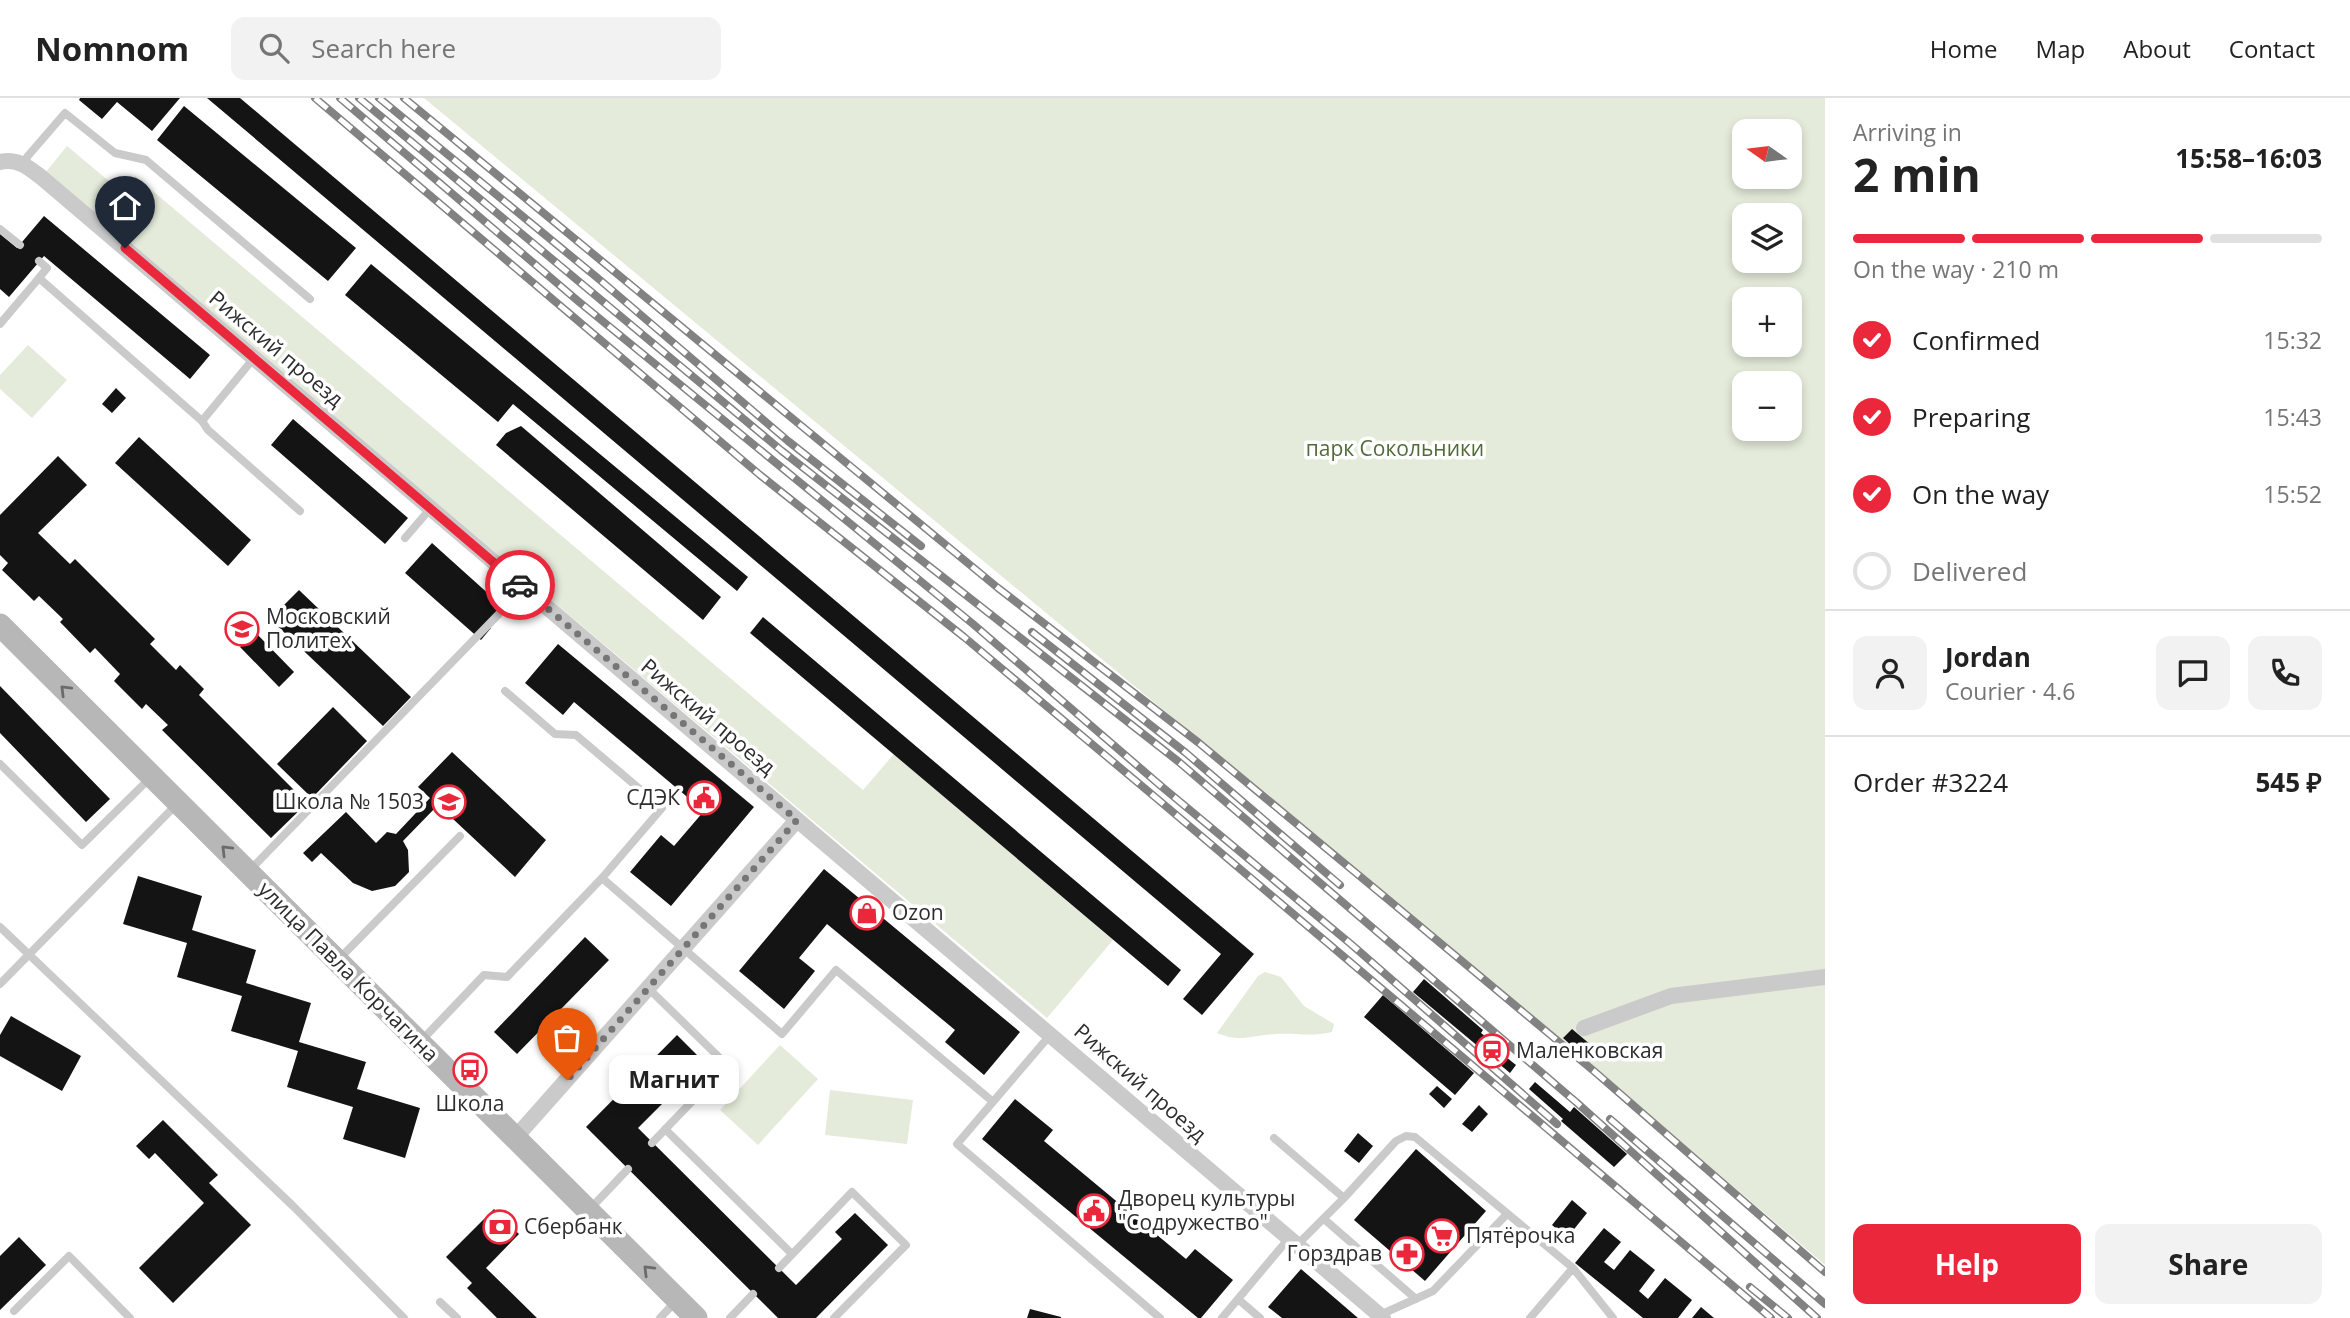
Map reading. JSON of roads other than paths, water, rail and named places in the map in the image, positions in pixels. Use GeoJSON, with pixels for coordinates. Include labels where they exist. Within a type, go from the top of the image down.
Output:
{"type":"FeatureCollection","features":[{"type":"Feature","properties":{"kind":"street"},"geometry":{"type":"LineString","coordinates":[[0,162],[8,160],[26,165]]}},
{"type":"Feature","properties":{"kind":"street","name":"Рижский проезд"},"geometry":{"type":"LineString","coordinates":[[26,165],[1381,1316]]}},
{"type":"Feature","properties":{"kind":"street","name":"улица Павла Корчагина"},"geometry":{"type":"LineString","coordinates":[[0,625],[696,1318]]}},
{"type":"Feature","properties":{"kind":"street"},"geometry":{"type":"LineString","coordinates":[[515,1138],[797,820]]}},
{"type":"Feature","properties":{"kind":"street"},"geometry":{"type":"LineString","coordinates":[[1584,1028],[1671,996],[1825,977]]}},
{"type":"Feature","properties":{"kind":"lane"},"geometry":{"type":"LineString","coordinates":[[26,165],[27,157],[65,113],[115,153],[146,160],[310,299]]}},
{"type":"Feature","properties":{"kind":"lane"},"geometry":{"type":"LineString","coordinates":[[0,229],[20,245]]}},
{"type":"Feature","properties":{"kind":"lane"},"geometry":{"type":"LineString","coordinates":[[0,324],[47,268],[39,261]]}},
{"type":"Feature","properties":{"kind":"lane"},"geometry":{"type":"LineString","coordinates":[[38,278],[202,421],[208,430],[299,512]]}},
{"type":"Feature","properties":{"kind":"lane"},"geometry":{"type":"LineString","coordinates":[[202,421],[254,358]]}},
{"type":"Feature","properties":{"kind":"lane"},"geometry":{"type":"LineString","coordinates":[[405,538],[431,508]]}},
{"type":"Feature","properties":{"kind":"lane"},"geometry":{"type":"LineString","coordinates":[[248,872],[524,588]]}},
{"type":"Feature","properties":{"kind":"lane"},"geometry":{"type":"LineString","coordinates":[[419,1043],[484,975],[507,977],[603,878],[662,808],[576,735],[555,734],[505,691]]}},
{"type":"Feature","properties":{"kind":"lane"},"geometry":{"type":"LineString","coordinates":[[0,764],[82,845],[152,776]]}},
{"type":"Feature","properties":{"kind":"lane"},"geometry":{"type":"LineString","coordinates":[[0,984],[178,803]]}},
{"type":"Feature","properties":{"kind":"lane"},"geometry":{"type":"LineString","coordinates":[[337,961],[460,836]]}},
{"type":"Feature","properties":{"kind":"lane"},"geometry":{"type":"LineString","coordinates":[[603,878],[782,1034],[836,970],[992,1101]]}},
{"type":"Feature","properties":{"kind":"lane"},"geometry":{"type":"LineString","coordinates":[[0,927],[293,1206],[404,1318]]}},
{"type":"Feature","properties":{"kind":"lane"},"geometry":{"type":"LineString","coordinates":[[648,988],[727,1065],[652,1143]]}},
{"type":"Feature","properties":{"kind":"lane"},"geometry":{"type":"LineString","coordinates":[[1051,1034],[957,1144],[1160,1318]]}},
{"type":"Feature","properties":{"kind":"lane"},"geometry":{"type":"LineString","coordinates":[[665,1129],[792,1254]]}},
{"type":"Feature","properties":{"kind":"lane"},"geometry":{"type":"LineString","coordinates":[[1222,1318],[1293,1242],[1324,1220],[1396,1141],[1406,1136],[1415,1137],[1573,1268],[1613,1318]]}},
{"type":"Feature","properties":{"kind":"lane"},"geometry":{"type":"LineString","coordinates":[[1274,1138],[1345,1198]]}},
{"type":"Feature","properties":{"kind":"lane"},"geometry":{"type":"LineString","coordinates":[[588,1211],[628,1169]]}},
{"type":"Feature","properties":{"kind":"lane"},"geometry":{"type":"LineString","coordinates":[[779,1268],[852,1192],[906,1245],[834,1318]]}},
{"type":"Feature","properties":{"kind":"lane"},"geometry":{"type":"LineString","coordinates":[[1381,1316],[1433,1291],[1507,1214]]}},
{"type":"Feature","properties":{"kind":"lane"},"geometry":{"type":"LineString","coordinates":[[1324,1220],[1416,1299]]}},
{"type":"Feature","properties":{"kind":"lane"},"geometry":{"type":"LineString","coordinates":[[14,1311],[69,1256],[130,1318]]}},
{"type":"Feature","properties":{"kind":"lane"},"geometry":{"type":"LineString","coordinates":[[1530,1318],[1573,1268]]}},
{"type":"Feature","properties":{"kind":"lane"},"geometry":{"type":"LineString","coordinates":[[730,1318],[753,1294]]}},
{"type":"Feature","properties":{"kind":"lane"},"geometry":{"type":"LineString","coordinates":[[660,1318],[678,1299]]}},
{"type":"Feature","properties":{"kind":"lane"},"geometry":{"type":"LineString","coordinates":[[1238,1299],[1260,1318]]}},
{"type":"Feature","properties":{"kind":"lane"},"geometry":{"type":"LineString","coordinates":[[440,1302],[457,1318]]}},
{"type":"Feature","properties":{"kind":"railway"},"geometry":{"type":"LineString","coordinates":[[315,98],[760,475],[964,637],[1155,797],[1771,1318]]}},
{"type":"Feature","properties":{"kind":"railway"},"geometry":{"type":"LineString","coordinates":[[340,98],[578,301],[973,624],[1161,786],[1352,945],[1557,1124]]}},
{"type":"Feature","properties":{"kind":"railway"},"geometry":{"type":"LineString","coordinates":[[359,98],[782,451],[1179,762],[1576,1102],[1817,1318]]}},
{"type":"Feature","properties":{"kind":"railway"},"geometry":{"type":"LineString","coordinates":[[379,98],[600,280],[788,441],[921,546]]}},
{"type":"Feature","properties":{"kind":"railway"},"geometry":{"type":"LineString","coordinates":[[404,98],[998,588],[1199,743],[1595,1072],[1825,1272]]}},
{"type":"Feature","properties":{"kind":"railway"},"geometry":{"type":"LineString","coordinates":[[1032,632],[1186,753],[1340,885]]}},
{"type":"Feature","properties":{"kind":"railway"},"geometry":{"type":"LineString","coordinates":[[1610,1119],[1825,1304]]}},
{"type":"Feature","properties":{"kind":"railway"},"geometry":{"type":"LineString","coordinates":[[1750,1287],[1788,1318]]}},
{"type":"Feature","properties":{"kind":"place","name":"Московский Политех"},"geometry":{"type":"Point","coordinates":[242,629]}},
{"type":"Feature","properties":{"kind":"place","name":"СДЭК"},"geometry":{"type":"Point","coordinates":[704,798]}},
{"type":"Feature","properties":{"kind":"place","name":"Школа № 1503"},"geometry":{"type":"Point","coordinates":[449,802]}},
{"type":"Feature","properties":{"kind":"place","name":"Ozon"},"geometry":{"type":"Point","coordinates":[867,913]}},
{"type":"Feature","properties":{"kind":"place","name":"Маленковская"},"geometry":{"type":"Point","coordinates":[1492,1051]}},
{"type":"Feature","properties":{"kind":"place","name":"Школа"},"geometry":{"type":"Point","coordinates":[470,1070]}},
{"type":"Feature","properties":{"kind":"place","name":"Магнит"},"geometry":{"type":"Point","coordinates":[567,1080]}},
{"type":"Feature","properties":{"kind":"place","name":"Дворец культуры \"Содружество\""},"geometry":{"type":"Point","coordinates":[1094,1211]}},
{"type":"Feature","properties":{"kind":"place","name":"Сбербанк"},"geometry":{"type":"Point","coordinates":[500,1227]}},
{"type":"Feature","properties":{"kind":"place","name":"Пятёрочка"},"geometry":{"type":"Point","coordinates":[1442,1236]}},
{"type":"Feature","properties":{"kind":"place","name":"Горздрав"},"geometry":{"type":"Point","coordinates":[1407,1254]}},
{"type":"Feature","properties":{"kind":"park label","name":"парк Сокольники"},"geometry":{"type":"Point","coordinates":[1395,449]}}]}
